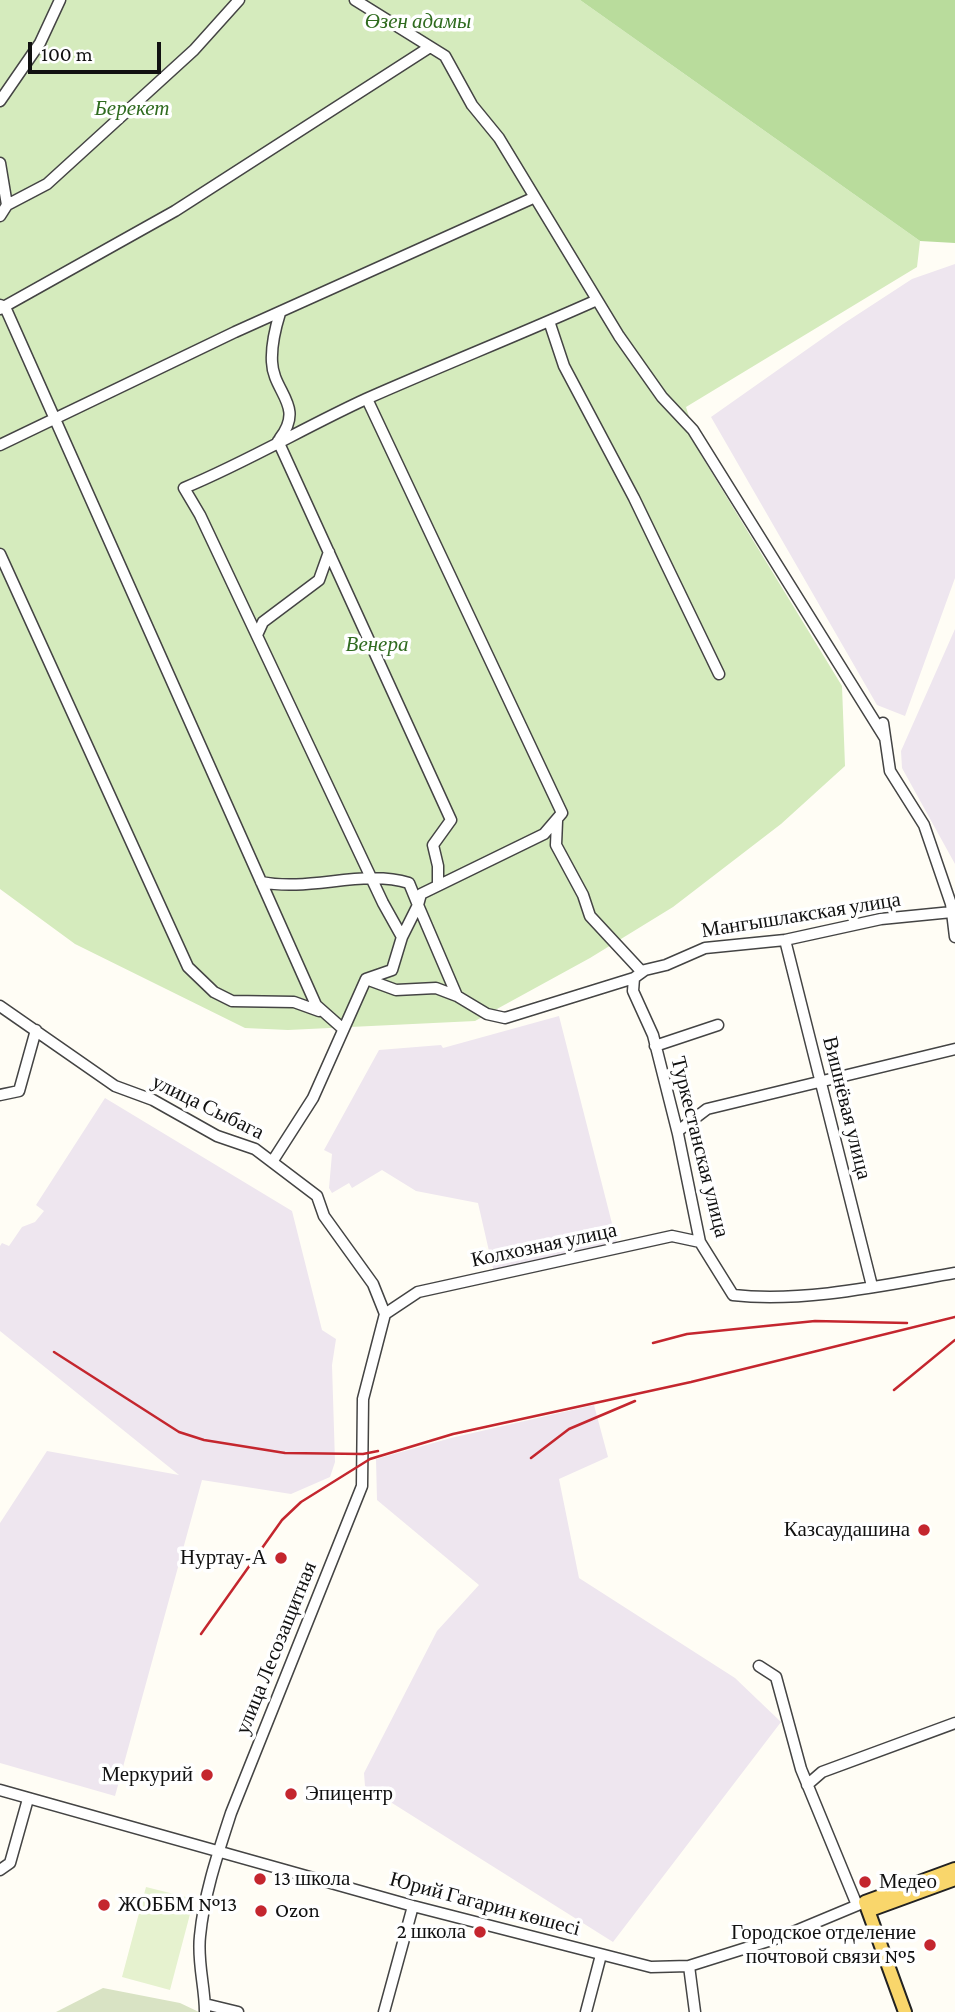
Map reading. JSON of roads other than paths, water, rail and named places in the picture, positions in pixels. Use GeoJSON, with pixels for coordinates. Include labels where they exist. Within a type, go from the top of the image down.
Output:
{"type":"FeatureCollection","features":[{"type":"Feature","properties":{"kind":"main road","name":"Юрий Гагарин көшесі"},"geometry":{"type":"LineString","coordinates":[[864,1906],[955,1869]]}},
{"type":"Feature","properties":{"kind":"main road","name":"Юрий Гагарин көшесі"},"geometry":{"type":"LineString","coordinates":[[864,1906],[955,1879]]}},
{"type":"Feature","properties":{"kind":"main road"},"geometry":{"type":"LineString","coordinates":[[864,1906],[905,2012]]}},
{"type":"Feature","properties":{"kind":"street"},"geometry":{"type":"LineString","coordinates":[[0,101],[40,43],[60,0]]}},
{"type":"Feature","properties":{"kind":"street"},"geometry":{"type":"LineString","coordinates":[[0,216],[7,205],[47,184],[194,50],[239,0]]}},
{"type":"Feature","properties":{"kind":"street"},"geometry":{"type":"LineString","coordinates":[[355,0],[445,56],[472,105],[499,138],[597,300],[662,397],[693,430],[884,738]]}},
{"type":"Feature","properties":{"kind":"street"},"geometry":{"type":"LineString","coordinates":[[342,1028],[316,1005],[2,307],[176,211],[430,47]]}},
{"type":"Feature","properties":{"kind":"street"},"geometry":{"type":"LineString","coordinates":[[0,163],[7,205]]}},
{"type":"Feature","properties":{"kind":"street"},"geometry":{"type":"LineString","coordinates":[[0,445],[533,198]]}},
{"type":"Feature","properties":{"kind":"street"},"geometry":{"type":"LineString","coordinates":[[402,937],[200,515],[184,488],[232,468],[278,441],[367,399],[597,300]]}},
{"type":"Feature","properties":{"kind":"street"},"geometry":{"type":"LineString","coordinates":[[278,441],[290,426],[290,415],[271,363],[273,335],[280,313]]}},
{"type":"Feature","properties":{"kind":"street"},"geometry":{"type":"LineString","coordinates":[[549,321],[564,366],[634,498],[719,674]]}},
{"type":"Feature","properties":{"kind":"street"},"geometry":{"type":"LineString","coordinates":[[272,1162],[313,1098],[366,979],[392,970],[402,937],[421,894],[544,834],[562,813],[367,399]]}},
{"type":"Feature","properties":{"kind":"street"},"geometry":{"type":"LineString","coordinates":[[278,441],[451,820],[433,845],[438,866],[438,885]]}},
{"type":"Feature","properties":{"kind":"street"},"geometry":{"type":"LineString","coordinates":[[257,635],[263,622],[319,580],[329,552]]}},
{"type":"Feature","properties":{"kind":"street"},"geometry":{"type":"LineString","coordinates":[[0,554],[188,967],[214,992],[232,1001],[294,1002],[326,1014]]}},
{"type":"Feature","properties":{"kind":"street"},"geometry":{"type":"LineString","coordinates":[[883,723],[890,771],[924,825],[952,912],[955,937]]}},
{"type":"Feature","properties":{"kind":"street"},"geometry":{"type":"LineString","coordinates":[[557,821],[556,845],[578,884],[590,916],[638,975]]}},
{"type":"Feature","properties":{"kind":"street"},"geometry":{"type":"LineString","coordinates":[[261,882],[284,887],[372,879],[395,879],[409,883],[457,996]]}},
{"type":"Feature","properties":{"kind":"street","name":"Мангышлакская улица"},"geometry":{"type":"LineString","coordinates":[[366,979],[396,990],[436,988],[457,996],[487,1014],[505,1018],[638,975],[705,948],[785,940],[881,919],[952,912]]}},
{"type":"Feature","properties":{"kind":"street","name":"Вишнёвая улица"},"geometry":{"type":"LineString","coordinates":[[785,940],[872,1286]]}},
{"type":"Feature","properties":{"kind":"street","name":"Туркестанская улица"},"geometry":{"type":"LineString","coordinates":[[638,975],[633,991],[655,1046],[678,1132],[700,1242],[733,1295],[763,1298],[872,1286]]}},
{"type":"Feature","properties":{"kind":"street","name":"улица Сыбага"},"geometry":{"type":"LineString","coordinates":[[0,1006],[115,1086],[153,1100],[217,1136],[255,1149],[317,1196],[324,1216],[373,1284],[386,1314]]}},
{"type":"Feature","properties":{"kind":"street"},"geometry":{"type":"LineString","coordinates":[[655,1046],[718,1025]]}},
{"type":"Feature","properties":{"kind":"street"},"geometry":{"type":"LineString","coordinates":[[0,1095],[19,1091],[36,1030]]}},
{"type":"Feature","properties":{"kind":"street"},"geometry":{"type":"LineString","coordinates":[[678,1132],[707,1108],[955,1049]]}},
{"type":"Feature","properties":{"kind":"street","name":"Колхозная улица"},"geometry":{"type":"LineString","coordinates":[[386,1314],[418,1292],[672,1236],[700,1242]]}},
{"type":"Feature","properties":{"kind":"street"},"geometry":{"type":"LineString","coordinates":[[872,1286],[955,1273]]}},
{"type":"Feature","properties":{"kind":"street","name":"улица Лесозащитная"},"geometry":{"type":"LineString","coordinates":[[205,2008],[200,1976],[200,1935],[219,1849],[362,1486],[363,1399],[386,1314]]}},
{"type":"Feature","properties":{"kind":"street"},"geometry":{"type":"LineString","coordinates":[[759,1666],[776,1677],[807,1784],[864,1906]]}},
{"type":"Feature","properties":{"kind":"street"},"geometry":{"type":"LineString","coordinates":[[807,1784],[822,1772],[955,1723]]}},
{"type":"Feature","properties":{"kind":"street","name":"Юрий Гагарин көшесі"},"geometry":{"type":"LineString","coordinates":[[0,1790],[219,1849],[413,1906],[650,1967],[689,1966],[781,1937],[864,1906]]}},
{"type":"Feature","properties":{"kind":"street"},"geometry":{"type":"LineString","coordinates":[[0,1870],[10,1863],[28,1799]]}},
{"type":"Feature","properties":{"kind":"street"},"geometry":{"type":"LineString","coordinates":[[384,2012],[413,1906]]}},
{"type":"Feature","properties":{"kind":"street"},"geometry":{"type":"LineString","coordinates":[[586,2012],[601,1955]]}},
{"type":"Feature","properties":{"kind":"street"},"geometry":{"type":"LineString","coordinates":[[689,1966],[695,2012]]}},
{"type":"Feature","properties":{"kind":"street"},"geometry":{"type":"LineString","coordinates":[[205,2008],[237,2012]]}},
{"type":"Feature","properties":{"kind":"railway"},"geometry":{"type":"LineString","coordinates":[[201,1634],[282,1520],[301,1502],[370,1459],[453,1434],[691,1382],[955,1317]]}},
{"type":"Feature","properties":{"kind":"railway"},"geometry":{"type":"LineString","coordinates":[[653,1343],[687,1334],[815,1321],[907,1323]]}},
{"type":"Feature","properties":{"kind":"railway"},"geometry":{"type":"LineString","coordinates":[[894,1390],[955,1340]]}},
{"type":"Feature","properties":{"kind":"railway"},"geometry":{"type":"LineString","coordinates":[[54,1352],[179,1432],[204,1440],[285,1453],[363,1454],[378,1451]]}},
{"type":"Feature","properties":{"kind":"railway"},"geometry":{"type":"LineString","coordinates":[[531,1458],[569,1429],[635,1401]]}},
{"type":"Feature","properties":{"kind":"place","name":"Казсаудашина"},"geometry":{"type":"Point","coordinates":[924,1530]}},
{"type":"Feature","properties":{"kind":"place","name":"Нуртау-А"},"geometry":{"type":"Point","coordinates":[281,1558]}},
{"type":"Feature","properties":{"kind":"place","name":"Меркурий"},"geometry":{"type":"Point","coordinates":[207,1775]}},
{"type":"Feature","properties":{"kind":"place","name":"Эпицентр"},"geometry":{"type":"Point","coordinates":[291,1794]}},
{"type":"Feature","properties":{"kind":"place","name":"13 школа"},"geometry":{"type":"Point","coordinates":[260,1879]}},
{"type":"Feature","properties":{"kind":"place","name":"Медео"},"geometry":{"type":"Point","coordinates":[865,1882]}},
{"type":"Feature","properties":{"kind":"place","name":"ЖОББМ №13"},"geometry":{"type":"Point","coordinates":[104,1905]}},
{"type":"Feature","properties":{"kind":"place","name":"Ozon"},"geometry":{"type":"Point","coordinates":[261,1911]}},
{"type":"Feature","properties":{"kind":"place","name":"2 школа"},"geometry":{"type":"Point","coordinates":[480,1932]}},
{"type":"Feature","properties":{"kind":"place","name":"Городское отделение почтовой связи №5"},"geometry":{"type":"Point","coordinates":[930,1945]}},
{"type":"Feature","properties":{"kind":"park label","name":"Өзен адамы"},"geometry":{"type":"Point","coordinates":[418,22]}},
{"type":"Feature","properties":{"kind":"park label","name":"Берекет"},"geometry":{"type":"Point","coordinates":[132,109]}},
{"type":"Feature","properties":{"kind":"park label","name":"Венера"},"geometry":{"type":"Point","coordinates":[377,645]}}]}
